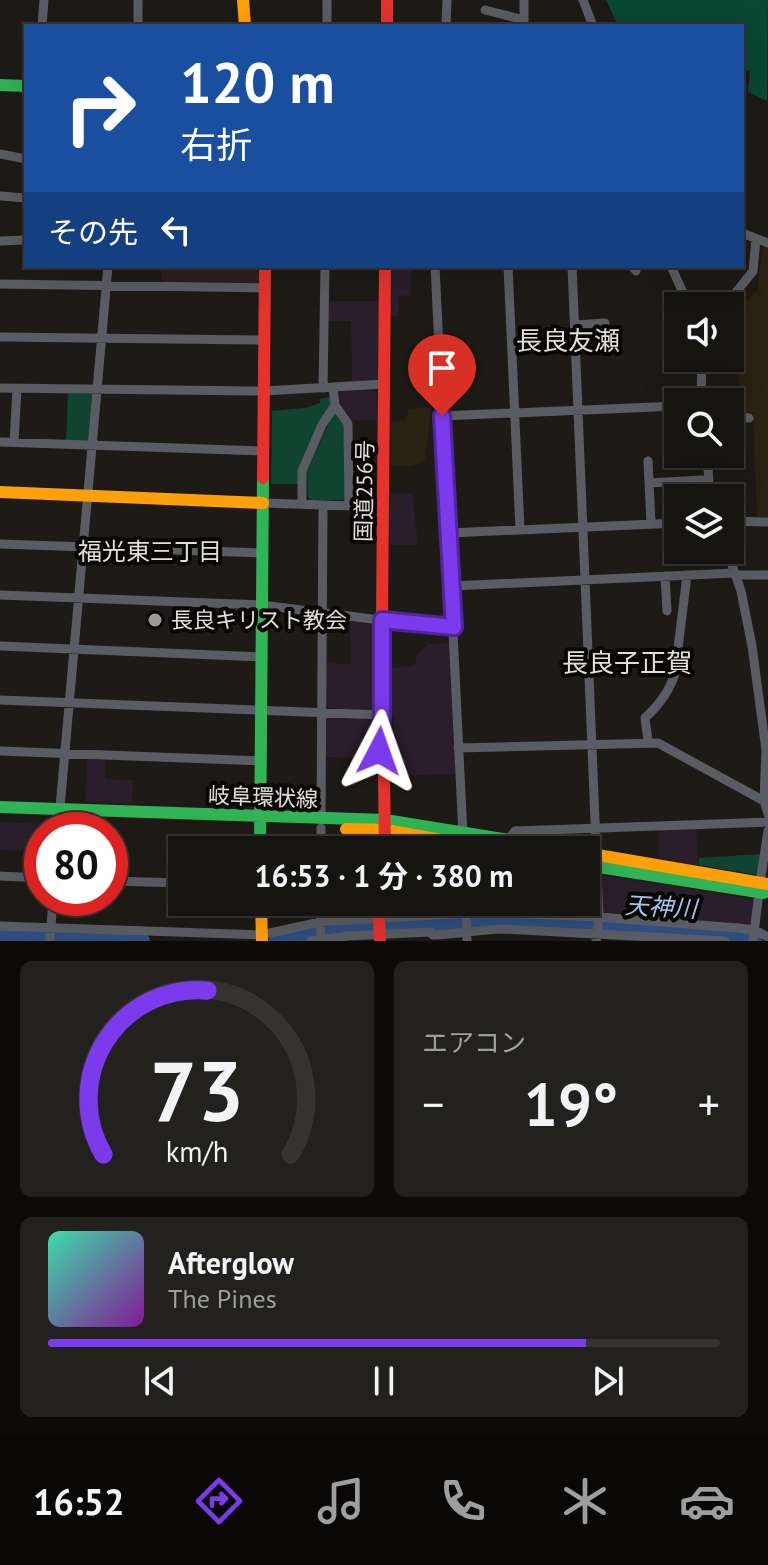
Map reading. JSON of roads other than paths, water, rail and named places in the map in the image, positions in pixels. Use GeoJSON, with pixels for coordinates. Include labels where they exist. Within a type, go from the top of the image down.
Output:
{"type":"FeatureCollection","features":[{"type":"Feature","properties":{"kind":"main road"},"geometry":{"type":"LineString","coordinates":[[243,0],[245,24]]}},
{"type":"Feature","properties":{"kind":"main road"},"geometry":{"type":"LineString","coordinates":[[387,0],[387,24]]}},
{"type":"Feature","properties":{"kind":"main road"},"geometry":{"type":"LineString","coordinates":[[0,85],[24,86]]}},
{"type":"Feature","properties":{"kind":"main road"},"geometry":{"type":"LineString","coordinates":[[260,836],[265,268]]}},
{"type":"Feature","properties":{"kind":"main road","name":"国道256号"},"geometry":{"type":"LineString","coordinates":[[383,836],[385,268]]}},
{"type":"Feature","properties":{"kind":"main road"},"geometry":{"type":"LineString","coordinates":[[0,492],[263,503]]}},
{"type":"Feature","properties":{"kind":"main road","name":"岐阜環状線"},"geometry":{"type":"LineString","coordinates":[[0,807],[27,812]]}},
{"type":"Feature","properties":{"kind":"main road","name":"岐阜環状線"},"geometry":{"type":"LineString","coordinates":[[0,815],[24,816]]}},
{"type":"Feature","properties":{"kind":"main road","name":"岐阜環状線"},"geometry":{"type":"LineString","coordinates":[[128,819],[382,825],[434,836]]}},
{"type":"Feature","properties":{"kind":"main road","name":"国道256号"},"geometry":{"type":"LineString","coordinates":[[380,836],[382,825]]}},
{"type":"Feature","properties":{"kind":"main road"},"geometry":{"type":"LineString","coordinates":[[600,861],[764,888]]}},
{"type":"Feature","properties":{"kind":"main road"},"geometry":{"type":"LineString","coordinates":[[261,916],[261,938]]}},
{"type":"Feature","properties":{"kind":"street"},"geometry":{"type":"LineString","coordinates":[[42,24],[44,0]]}},
{"type":"Feature","properties":{"kind":"street"},"geometry":{"type":"LineString","coordinates":[[138,0],[138,24]]}},
{"type":"Feature","properties":{"kind":"street"},"geometry":{"type":"LineString","coordinates":[[327,0],[327,24]]}},
{"type":"Feature","properties":{"kind":"street"},"geometry":{"type":"LineString","coordinates":[[446,24],[447,0]]}},
{"type":"Feature","properties":{"kind":"street"},"geometry":{"type":"LineString","coordinates":[[485,10],[524,23],[524,0]]}},
{"type":"Feature","properties":{"kind":"street"},"geometry":{"type":"LineString","coordinates":[[583,0],[592,24]]}},
{"type":"Feature","properties":{"kind":"street"},"geometry":{"type":"LineString","coordinates":[[0,154],[24,159]]}},
{"type":"Feature","properties":{"kind":"street"},"geometry":{"type":"LineString","coordinates":[[0,196],[24,198]]}},
{"type":"Feature","properties":{"kind":"street"},"geometry":{"type":"LineString","coordinates":[[744,234],[768,243]]}},
{"type":"Feature","properties":{"kind":"street"},"geometry":{"type":"LineString","coordinates":[[736,292],[753,271],[756,239]]}},
{"type":"Feature","properties":{"kind":"street"},"geometry":{"type":"LineString","coordinates":[[0,241],[24,240]]}},
{"type":"Feature","properties":{"kind":"street"},"geometry":{"type":"LineString","coordinates":[[61,812],[108,268]]}},
{"type":"Feature","properties":{"kind":"street"},"geometry":{"type":"LineString","coordinates":[[325,268],[328,387],[335,405],[348,424],[349,506]]}},
{"type":"Feature","properties":{"kind":"street"},"geometry":{"type":"LineString","coordinates":[[435,268],[463,836]]}},
{"type":"Feature","properties":{"kind":"street"},"geometry":{"type":"LineString","coordinates":[[508,268],[520,530]]}},
{"type":"Feature","properties":{"kind":"street"},"geometry":{"type":"LineString","coordinates":[[572,268],[587,578],[594,836]]}},
{"type":"Feature","properties":{"kind":"street"},"geometry":{"type":"LineString","coordinates":[[672,268],[683,292]]}},
{"type":"Feature","properties":{"kind":"street"},"geometry":{"type":"LineString","coordinates":[[0,284],[265,288]]}},
{"type":"Feature","properties":{"kind":"street"},"geometry":{"type":"LineString","coordinates":[[575,325],[605,323]]}},
{"type":"Feature","properties":{"kind":"street"},"geometry":{"type":"LineString","coordinates":[[0,337],[265,340]]}},
{"type":"Feature","properties":{"kind":"street"},"geometry":{"type":"LineString","coordinates":[[0,388],[264,391],[385,384]]}},
{"type":"Feature","properties":{"kind":"street"},"geometry":{"type":"LineString","coordinates":[[14,442],[17,389]]}},
{"type":"Feature","properties":{"kind":"street"},"geometry":{"type":"LineString","coordinates":[[302,504],[302,471],[322,425],[335,405]]}},
{"type":"Feature","properties":{"kind":"street"},"geometry":{"type":"LineString","coordinates":[[442,416],[664,406]]}},
{"type":"Feature","properties":{"kind":"street"},"geometry":{"type":"LineString","coordinates":[[744,417],[749,418]]}},
{"type":"Feature","properties":{"kind":"street"},"geometry":{"type":"LineString","coordinates":[[0,442],[264,451]]}},
{"type":"Feature","properties":{"kind":"street"},"geometry":{"type":"LineString","coordinates":[[648,461],[651,524]]}},
{"type":"Feature","properties":{"kind":"street"},"geometry":{"type":"LineString","coordinates":[[649,483],[702,480]]}},
{"type":"Feature","properties":{"kind":"street"},"geometry":{"type":"LineString","coordinates":[[263,503],[384,507]]}},
{"type":"Feature","properties":{"kind":"street"},"geometry":{"type":"LineString","coordinates":[[321,836],[323,505]]}},
{"type":"Feature","properties":{"kind":"street"},"geometry":{"type":"LineString","coordinates":[[744,521],[768,522]]}},
{"type":"Feature","properties":{"kind":"street"},"geometry":{"type":"LineString","coordinates":[[448,533],[664,524]]}},
{"type":"Feature","properties":{"kind":"street"},"geometry":{"type":"LineString","coordinates":[[0,544],[263,553]]}},
{"type":"Feature","properties":{"kind":"street"},"geometry":{"type":"LineString","coordinates":[[732,564],[746,610],[762,719],[768,765],[764,801],[768,814]]}},
{"type":"Feature","properties":{"kind":"street"},"geometry":{"type":"LineString","coordinates":[[648,741],[645,718],[672,686],[687,575]]}},
{"type":"Feature","properties":{"kind":"street"},"geometry":{"type":"LineString","coordinates":[[451,586],[587,578],[768,575]]}},
{"type":"Feature","properties":{"kind":"street"},"geometry":{"type":"LineString","coordinates":[[665,576],[667,611]]}},
{"type":"Feature","properties":{"kind":"street"},"geometry":{"type":"LineString","coordinates":[[0,595],[262,605],[454,627]]}},
{"type":"Feature","properties":{"kind":"street"},"geometry":{"type":"LineString","coordinates":[[0,646],[263,657]]}},
{"type":"Feature","properties":{"kind":"street"},"geometry":{"type":"LineString","coordinates":[[0,700],[382,716]]}},
{"type":"Feature","properties":{"kind":"street"},"geometry":{"type":"LineString","coordinates":[[458,748],[648,741],[666,746],[764,801]]}},
{"type":"Feature","properties":{"kind":"street"},"geometry":{"type":"LineString","coordinates":[[0,751],[262,761]]}},
{"type":"Feature","properties":{"kind":"street"},"geometry":{"type":"LineString","coordinates":[[511,836],[515,831],[768,822]]}},
{"type":"Feature","properties":{"kind":"street"},"geometry":{"type":"LineString","coordinates":[[754,935],[764,888],[768,831]]}},
{"type":"Feature","properties":{"kind":"street"},"geometry":{"type":"LineString","coordinates":[[0,876],[24,877]]}},
{"type":"Feature","properties":{"kind":"street"},"geometry":{"type":"LineString","coordinates":[[128,882],[168,883]]}},
{"type":"Feature","properties":{"kind":"street"},"geometry":{"type":"LineString","coordinates":[[50,941],[52,916]]}},
{"type":"Feature","properties":{"kind":"street"},"geometry":{"type":"LineString","coordinates":[[320,916],[318,940],[381,921],[405,933],[467,934],[502,929],[725,941]]}},
{"type":"Feature","properties":{"kind":"street"},"geometry":{"type":"LineString","coordinates":[[0,926],[261,938],[320,923],[420,916]]}},
{"type":"Feature","properties":{"kind":"street"},"geometry":{"type":"LineString","coordinates":[[580,916],[768,937]]}},
{"type":"Feature","properties":{"kind":"street"},"geometry":{"type":"LineString","coordinates":[[597,935],[599,917]]}},
{"type":"Feature","properties":{"kind":"waterway","name":"天神川"},"geometry":{"type":"LineString","coordinates":[[276,941],[385,928],[493,924],[712,932],[755,941]]}},
{"type":"Feature","properties":{"kind":"waterway","name":"天神川"},"geometry":{"type":"LineString","coordinates":[[0,935],[143,941]]}},
{"type":"Feature","properties":{"kind":"place","name":"長良キリスト教会"},"geometry":{"type":"Point","coordinates":[155,620]}},
{"type":"Feature","properties":{"kind":"district","name":"長良友瀬"},"geometry":{"type":"Point","coordinates":[568,340]}},
{"type":"Feature","properties":{"kind":"district","name":"福光東三丁目"},"geometry":{"type":"Point","coordinates":[150,551]}},
{"type":"Feature","properties":{"kind":"district","name":"長良子正賀"},"geometry":{"type":"Point","coordinates":[627,662]}}]}
